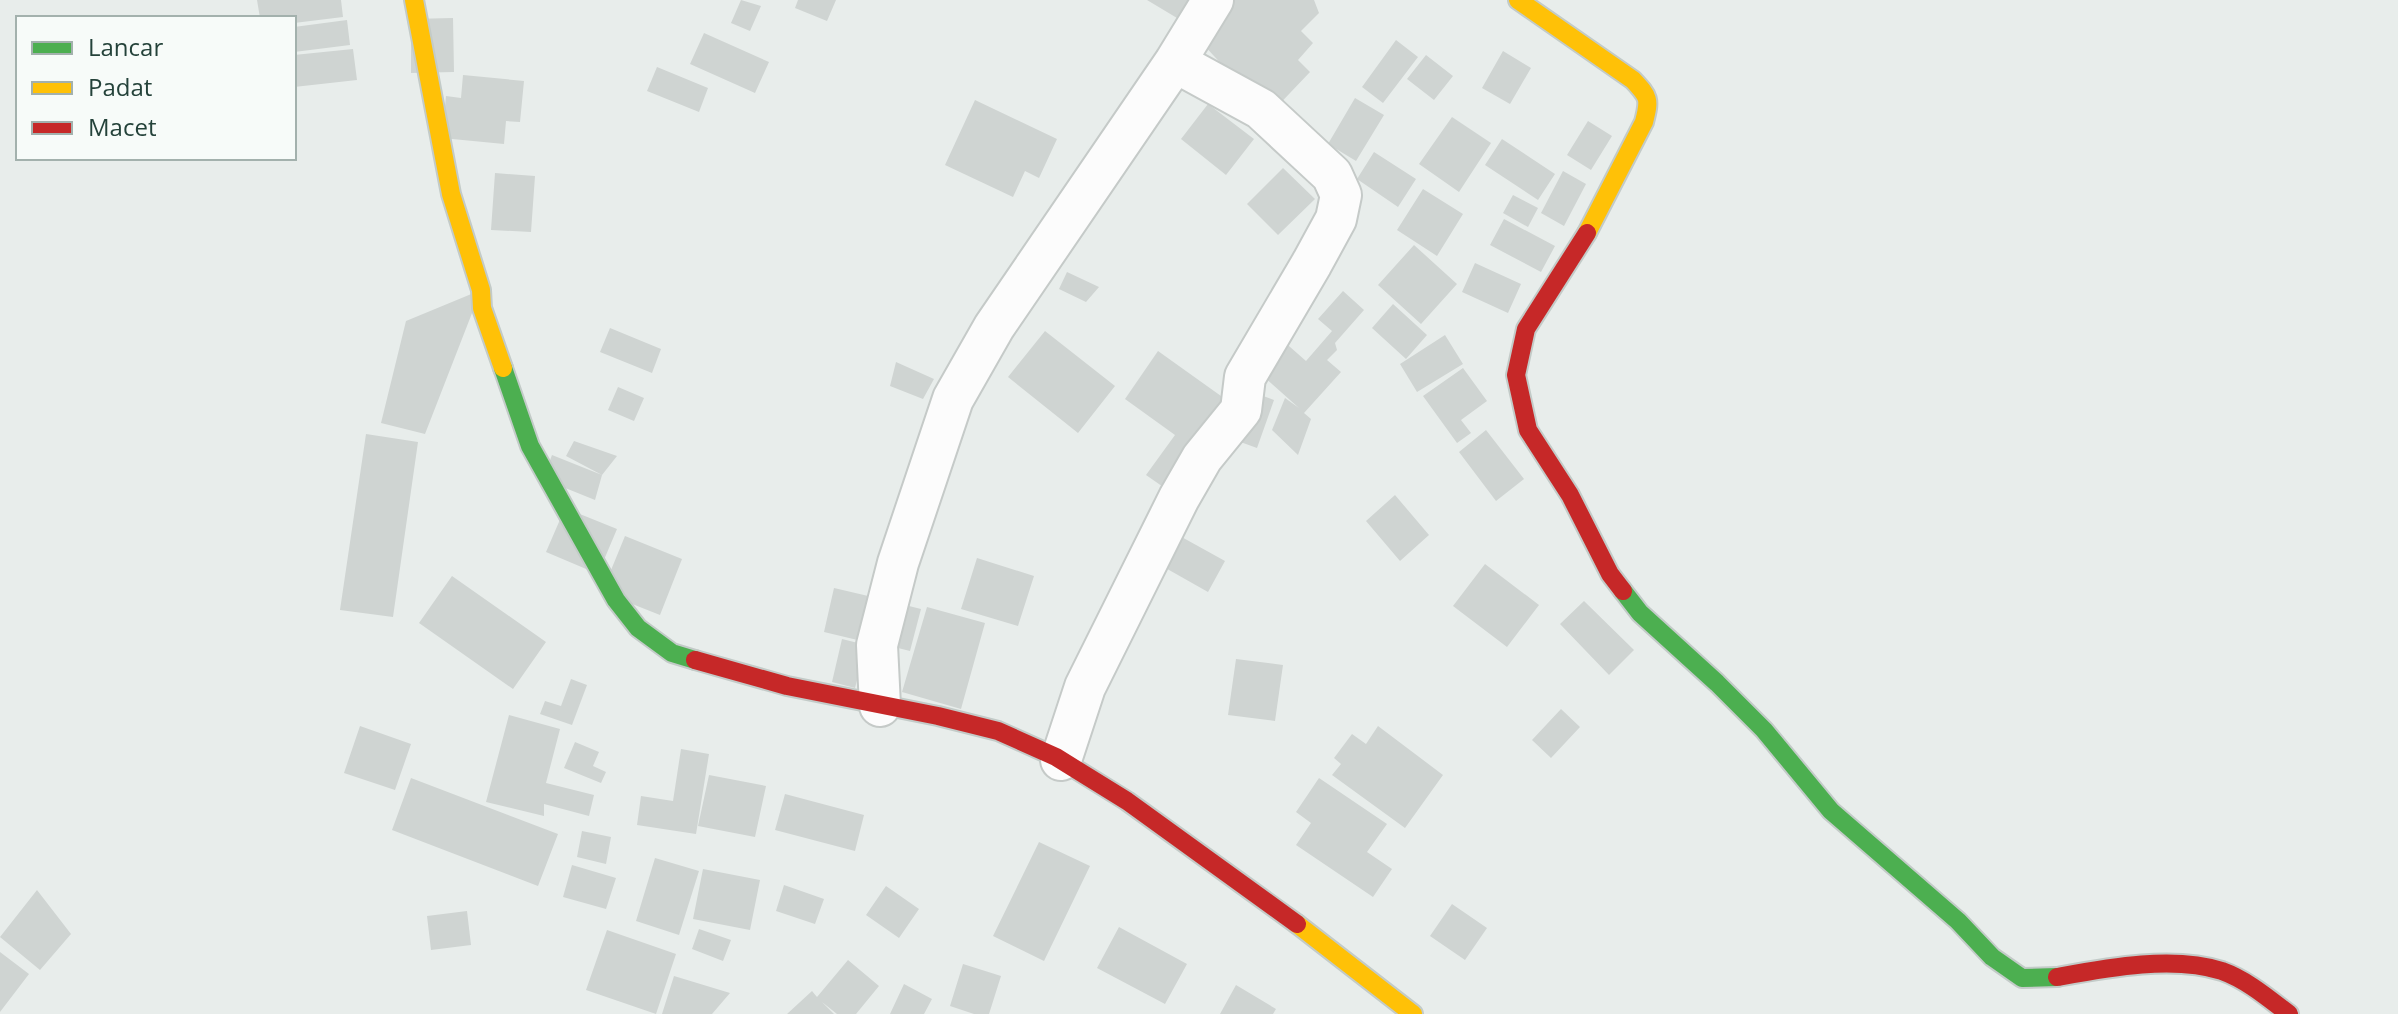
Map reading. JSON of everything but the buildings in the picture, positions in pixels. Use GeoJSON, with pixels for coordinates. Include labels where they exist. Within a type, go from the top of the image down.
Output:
{"type":"FeatureCollection","features":[{"type":"Feature","properties":{"kind":"street"},"geometry":{"type":"LineString","coordinates":[[414,0],[451,194],[481,290],[482,308],[530,446],[616,600],[638,628],[672,653],[787,686],[998,731],[1061,760],[1127,801],[1270,903],[1413,1014]]}},
{"type":"Feature","properties":{"kind":"street"},"geometry":{"type":"LineString","coordinates":[[880,706],[877,645],[898,563],[953,399],[994,327],[1175,62],[1213,0]]}},
{"type":"Feature","properties":{"kind":"street"},"geometry":{"type":"LineString","coordinates":[[1518,0],[1633,80],[1647,95],[1644,122],[1594,223],[1526,329],[1516,375],[1528,430],[1570,495],[1610,574],[1640,613],[1764,730],[1831,811],[1958,921],[2011,972],[2022,978],[2045,979],[2120,966],[2205,967],[2240,980],[2289,1014]]}},
{"type":"Feature","properties":{"kind":"street"},"geometry":{"type":"LineString","coordinates":[[1061,760],[1085,687],[1179,498],[1202,458],[1241,410],[1245,377],[1336,219],[1341,195],[1332,175],[1261,109],[1175,62]]}},
{"type":"Feature","properties":{"kind":"traffic: fast"},"geometry":{"type":"LineString","coordinates":[[503,368],[530,446],[616,600],[638,628],[672,653],[695,660]]}},
{"type":"Feature","properties":{"kind":"traffic: fast"},"geometry":{"type":"LineString","coordinates":[[1623,591],[1640,613],[1764,730],[1831,811],[1958,921],[1992,957],[2022,978],[2057,977]]}},
{"type":"Feature","properties":{"kind":"traffic: slow"},"geometry":{"type":"LineString","coordinates":[[414,0],[451,194],[481,290],[482,308],[503,368]]}},
{"type":"Feature","properties":{"kind":"traffic: slow"},"geometry":{"type":"LineString","coordinates":[[1518,0],[1633,80],[1647,99],[1644,122],[1587,233]]}},
{"type":"Feature","properties":{"kind":"traffic: slow"},"geometry":{"type":"LineString","coordinates":[[1297,924],[1413,1014]]}},
{"type":"Feature","properties":{"kind":"traffic: jam"},"geometry":{"type":"LineString","coordinates":[[1587,233],[1526,329],[1516,375],[1528,430],[1570,495],[1610,574],[1623,591]]}},
{"type":"Feature","properties":{"kind":"traffic: jam"},"geometry":{"type":"LineString","coordinates":[[695,660],[787,686],[998,731],[1056,757],[1127,801],[1297,924]]}},
{"type":"Feature","properties":{"kind":"traffic: jam"},"geometry":{"type":"LineString","coordinates":[[2057,977],[2161,963],[2203,966],[2240,979],[2289,1014]]}}]}
